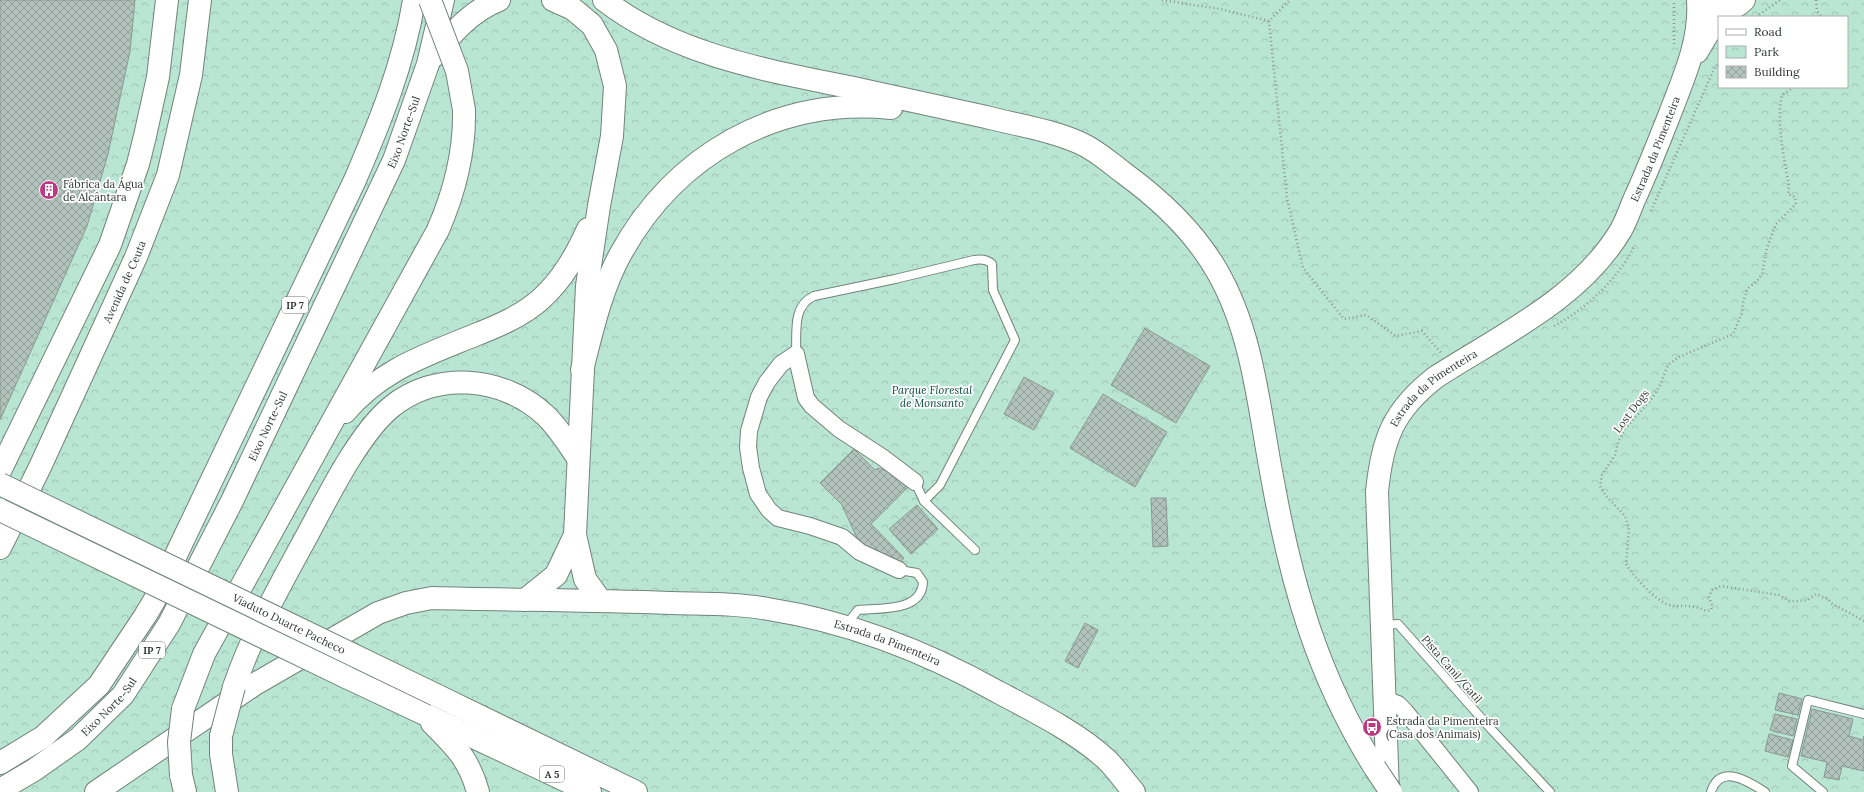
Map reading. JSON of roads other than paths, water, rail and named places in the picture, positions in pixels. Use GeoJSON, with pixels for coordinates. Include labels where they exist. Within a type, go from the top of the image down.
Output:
{"type":"FeatureCollection","features":[{"type":"Feature","properties":{"kind":"main road","name":"Eixo Norte-Sul"},"geometry":{"type":"LineString","coordinates":[[0,763],[43,737],[99,685],[150,608],[355,180],[385,109],[405,43],[414,0]]}},
{"type":"Feature","properties":{"kind":"main road"},"geometry":{"type":"LineString","coordinates":[[183,783],[179,742],[183,710],[204,654],[322,439],[404,295],[438,230],[448,207],[458,172],[464,128],[464,110],[457,71],[430,0]]}},
{"type":"Feature","properties":{"kind":"main road","name":"Eixo Norte-Sul"},"geometry":{"type":"LineString","coordinates":[[0,790],[34,770],[78,739],[122,695],[169,624],[235,494],[379,194],[405,132],[428,64],[443,0]]}},
{"type":"Feature","properties":{"kind":"main road"},"geometry":{"type":"LineString","coordinates":[[428,64],[449,37],[477,11],[499,0]]}},
{"type":"Feature","properties":{"kind":"main road"},"geometry":{"type":"LineString","coordinates":[[553,0],[573,9],[592,25],[606,50],[612,67],[615,86],[612,136],[599,206],[587,286],[575,535],[585,579],[600,600]]}},
{"type":"Feature","properties":{"kind":"main road"},"geometry":{"type":"LineString","coordinates":[[604,0],[633,20],[659,34],[708,54],[792,76],[1027,127],[1079,143],[1103,155],[1164,204],[1200,244],[1217,270],[1231,298],[1242,328],[1250,359],[1278,512],[1294,582],[1313,643],[1336,698],[1375,768],[1391,792]]}},
{"type":"Feature","properties":{"kind":"main road","name":"Estrada da Pimenteira"},"geometry":{"type":"LineString","coordinates":[[1388,792],[1377,492],[1380,463],[1385,444],[1401,410],[1417,392],[1452,366],[1564,295],[1601,258],[1621,230],[1647,172],[1688,66],[1699,18],[1698,0]]}},
{"type":"Feature","properties":{"kind":"main road"},"geometry":{"type":"LineString","coordinates":[[1703,0],[1713,7],[1720,9],[1734,8]]}},
{"type":"Feature","properties":{"kind":"main road"},"geometry":{"type":"LineString","coordinates":[[0,471],[110,245],[138,164],[145,136],[158,77],[167,6],[199,6]]}},
{"type":"Feature","properties":{"kind":"main road","name":"Avenida de Ceuta"},"geometry":{"type":"LineString","coordinates":[[0,548],[40,467],[136,257],[168,174],[191,75],[199,6]]}},
{"type":"Feature","properties":{"kind":"main road","name":"Estrada da Pimenteira"},"geometry":{"type":"LineString","coordinates":[[1688,66],[1707,35],[1718,21]]}},
{"type":"Feature","properties":{"kind":"main road"},"geometry":{"type":"LineString","coordinates":[[582,370],[599,308],[609,279],[620,255],[654,206],[666,191],[703,158],[740,136],[774,121],[835,107],[864,106],[939,115],[1046,141],[1090,156],[1123,172]]}},
{"type":"Feature","properties":{"kind":"main road"},"geometry":{"type":"LineString","coordinates":[[322,439],[358,397],[387,374],[407,364],[501,325],[525,311],[541,299],[560,279],[571,264],[599,206]]}},
{"type":"Feature","properties":{"kind":"main road"},"geometry":{"type":"LineString","coordinates":[[227,792],[223,772],[221,736],[234,687],[245,657],[324,504],[353,455],[366,436],[386,413],[408,396],[428,387],[450,383],[470,382],[488,385],[504,389],[523,399],[546,416],[578,458]]}},
{"type":"Feature","properties":{"kind":"main road","name":"Viaduto Duarte Pacheco"},"geometry":{"type":"LineString","coordinates":[[0,484],[578,764]]}},
{"type":"Feature","properties":{"kind":"main road","name":"Viaduto Duarte Pacheco"},"geometry":{"type":"LineString","coordinates":[[0,510],[421,713],[590,792]]}},
{"type":"Feature","properties":{"kind":"main road"},"geometry":{"type":"LineString","coordinates":[[524,600],[556,575],[575,535]]}},
{"type":"Feature","properties":{"kind":"main road","name":"Estrada da Pimenteira"},"geometry":{"type":"LineString","coordinates":[[96,792],[255,684],[378,612],[406,603],[432,598],[600,600],[766,608],[845,625],[920,652],[972,677],[1030,709],[1070,733],[1107,760],[1134,792]]}},
{"type":"Feature","properties":{"kind":"main road"},"geometry":{"type":"LineString","coordinates":[[421,713],[453,744],[465,759],[473,774],[478,792]]}},
{"type":"Feature","properties":{"kind":"main road"},"geometry":{"type":"LineString","coordinates":[[578,764],[650,792]]}},
{"type":"Feature","properties":{"kind":"main road","name":"A 5"},"geometry":{"type":"LineString","coordinates":[[578,764],[636,792]]}},
{"type":"Feature","properties":{"kind":"street"},"geometry":{"type":"LineString","coordinates":[[899,570],[860,552],[842,537],[810,526],[778,518],[769,510],[758,494],[748,447],[749,431],[759,397],[767,382],[780,364],[796,354],[806,398],[812,406],[839,429],[882,457],[915,482]]}},
{"type":"Feature","properties":{"kind":"street"},"geometry":{"type":"LineString","coordinates":[[1384,699],[1398,704],[1470,792]]}},
{"type":"Feature","properties":{"kind":"lane"},"geometry":{"type":"LineString","coordinates":[[796,354],[797,321],[800,308],[806,300],[814,296],[974,260],[981,259],[992,264],[993,290],[1015,340],[940,485],[924,501]]}},
{"type":"Feature","properties":{"kind":"lane"},"geometry":{"type":"LineString","coordinates":[[915,482],[924,501],[975,550]]}},
{"type":"Feature","properties":{"kind":"lane"},"geometry":{"type":"LineString","coordinates":[[845,625],[858,610],[901,606],[917,599],[923,590],[923,582],[917,573],[899,570]]}},
{"type":"Feature","properties":{"kind":"lane","name":"Pista Canil/Gatil"},"geometry":{"type":"LineString","coordinates":[[1382,625],[1398,624],[1486,724],[1550,792]]}},
{"type":"Feature","properties":{"kind":"lane"},"geometry":{"type":"LineString","coordinates":[[1823,792],[1792,766],[1808,700],[1864,714]]}},
{"type":"Feature","properties":{"kind":"lane"},"geometry":{"type":"LineString","coordinates":[[1710,792],[1715,782],[1723,776],[1736,777],[1747,781],[1765,792]]}},
{"type":"Feature","properties":{"kind":"place","name":"Fábrica da Água de Alcântara"},"geometry":{"type":"Point","coordinates":[49,190]}},
{"type":"Feature","properties":{"kind":"place","name":"Estrada da Pimenteira (Casa dos Animais)"},"geometry":{"type":"Point","coordinates":[1372,727]}},
{"type":"Feature","properties":{"kind":"park label","name":"Parque Florestal de Monsanto"},"geometry":{"type":"Point","coordinates":[932,396]}}]}
